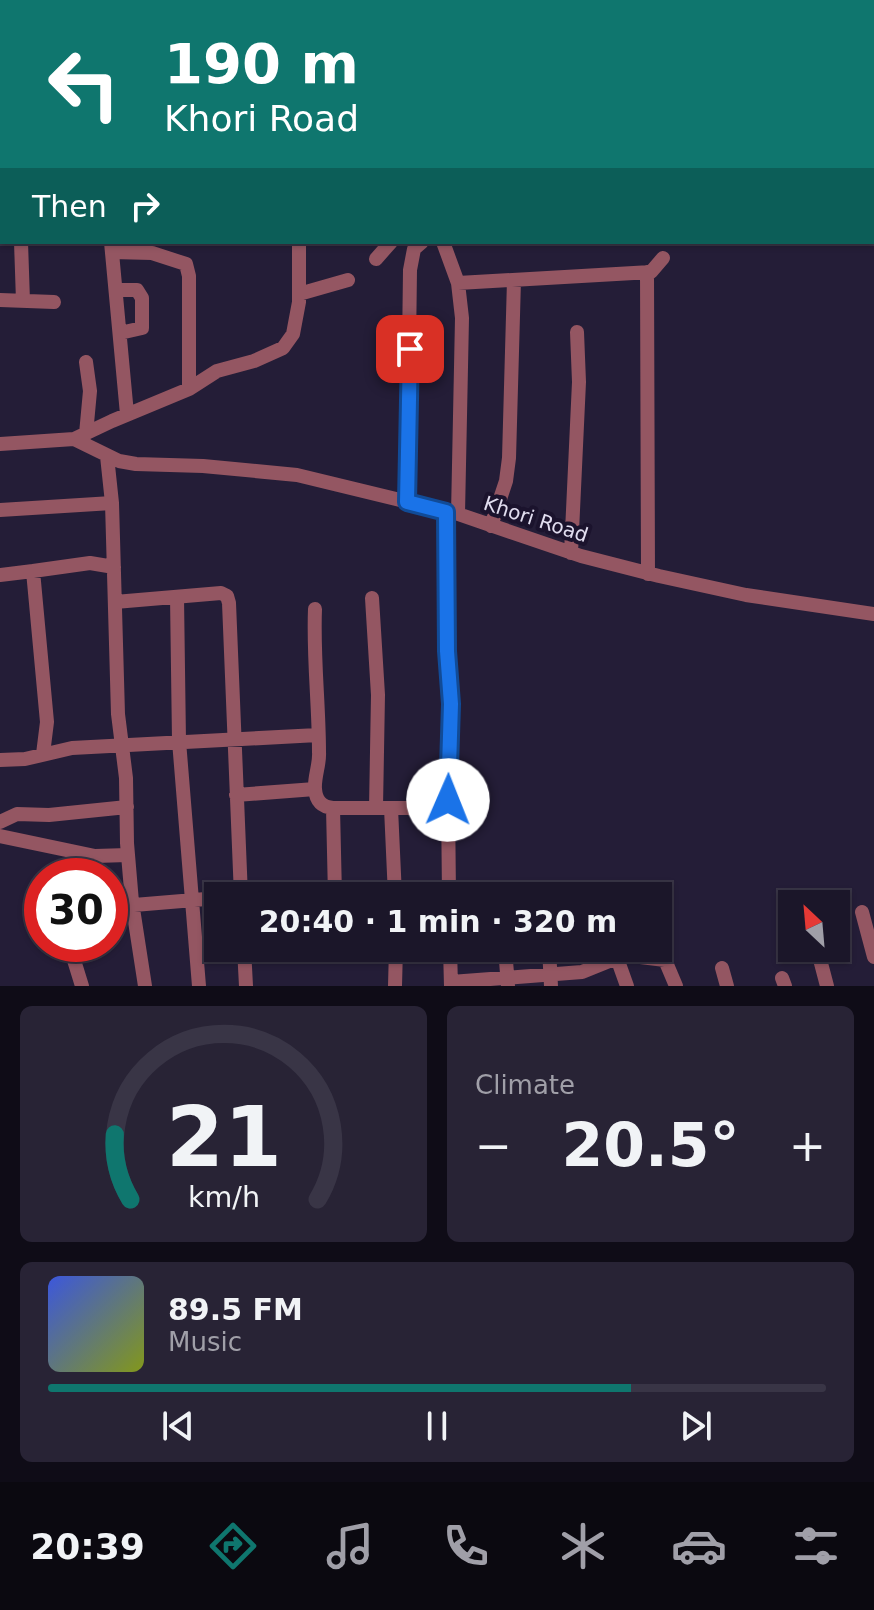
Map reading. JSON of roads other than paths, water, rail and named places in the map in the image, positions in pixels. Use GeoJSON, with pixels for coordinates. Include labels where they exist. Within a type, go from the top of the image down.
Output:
{"type":"FeatureCollection","features":[{"type":"Feature","properties":{"kind":"street"},"geometry":{"type":"LineString","coordinates":[[21,244],[23,301]]}},
{"type":"Feature","properties":{"kind":"street"},"geometry":{"type":"LineString","coordinates":[[0,444],[80,436],[189,389],[217,371],[254,361],[283,348],[293,334],[299,294],[299,244]]}},
{"type":"Feature","properties":{"kind":"street"},"geometry":{"type":"LineString","coordinates":[[376,259],[389,244]]}},
{"type":"Feature","properties":{"kind":"street"},"geometry":{"type":"LineString","coordinates":[[407,502],[410,270],[414,249],[420,244]]}},
{"type":"Feature","properties":{"kind":"street"},"geometry":{"type":"LineString","coordinates":[[444,244],[458,283],[462,318],[447,651],[451,704],[449,882]]}},
{"type":"Feature","properties":{"kind":"street"},"geometry":{"type":"LineString","coordinates":[[127,414],[112,247],[152,253],[186,264],[189,276],[189,389]]}},
{"type":"Feature","properties":{"kind":"street"},"geometry":{"type":"LineString","coordinates":[[458,283],[647,272],[656,268],[663,258]]}},
{"type":"Feature","properties":{"kind":"street"},"geometry":{"type":"LineString","coordinates":[[647,272],[648,574]]}},
{"type":"Feature","properties":{"kind":"street"},"geometry":{"type":"LineString","coordinates":[[299,294],[348,280]]}},
{"type":"Feature","properties":{"kind":"street"},"geometry":{"type":"LineString","coordinates":[[491,526],[506,481],[509,458],[514,280]]}},
{"type":"Feature","properties":{"kind":"street"},"geometry":{"type":"LineString","coordinates":[[116,290],[137,290],[142,298],[142,328],[120,333]]}},
{"type":"Feature","properties":{"kind":"street"},"geometry":{"type":"LineString","coordinates":[[0,300],[54,302]]}},
{"type":"Feature","properties":{"kind":"street"},"geometry":{"type":"LineString","coordinates":[[571,553],[579,382],[577,332]]}},
{"type":"Feature","properties":{"kind":"street"},"geometry":{"type":"LineString","coordinates":[[80,436],[90,391],[86,362]]}},
{"type":"Feature","properties":{"kind":"street","name":"Khori Road"},"geometry":{"type":"LineString","coordinates":[[80,436],[107,456],[136,464],[203,466],[297,475],[452,513],[571,553],[648,574],[746,595],[874,614]]}},
{"type":"Feature","properties":{"kind":"street"},"geometry":{"type":"LineString","coordinates":[[107,456],[112,503],[118,714],[128,855],[145,986]]}},
{"type":"Feature","properties":{"kind":"street"},"geometry":{"type":"LineString","coordinates":[[0,510],[112,503]]}},
{"type":"Feature","properties":{"kind":"street"},"geometry":{"type":"LineString","coordinates":[[0,575],[90,563],[114,567]]}},
{"type":"Feature","properties":{"kind":"street"},"geometry":{"type":"LineString","coordinates":[[33,571],[47,722],[43,754]]}},
{"type":"Feature","properties":{"kind":"street"},"geometry":{"type":"LineString","coordinates":[[115,602],[221,593],[227,596],[240,882]]}},
{"type":"Feature","properties":{"kind":"street"},"geometry":{"type":"LineString","coordinates":[[177,597],[179,741],[199,986]]}},
{"type":"Feature","properties":{"kind":"street"},"geometry":{"type":"LineString","coordinates":[[372,598],[384,808],[393,882]]}},
{"type":"Feature","properties":{"kind":"street"},"geometry":{"type":"LineString","coordinates":[[315,609],[320,754],[315,789],[320,804],[333,808],[448,808]]}},
{"type":"Feature","properties":{"kind":"street"},"geometry":{"type":"LineString","coordinates":[[0,760],[72,748],[318,735]]}},
{"type":"Feature","properties":{"kind":"street"},"geometry":{"type":"LineString","coordinates":[[236,795],[315,789]]}},
{"type":"Feature","properties":{"kind":"street"},"geometry":{"type":"LineString","coordinates":[[0,822],[17,814],[49,815],[127,807]]}},
{"type":"Feature","properties":{"kind":"street"},"geometry":{"type":"LineString","coordinates":[[333,808],[335,882]]}},
{"type":"Feature","properties":{"kind":"street"},"geometry":{"type":"LineString","coordinates":[[0,836],[95,856],[128,855]]}},
{"type":"Feature","properties":{"kind":"street"},"geometry":{"type":"LineString","coordinates":[[128,905],[204,898]]}},
{"type":"Feature","properties":{"kind":"street"},"geometry":{"type":"LineString","coordinates":[[862,912],[874,957]]}},
{"type":"Feature","properties":{"kind":"street"},"geometry":{"type":"LineString","coordinates":[[75,962],[82,986]]}},
{"type":"Feature","properties":{"kind":"street"},"geometry":{"type":"LineString","coordinates":[[245,962],[246,986]]}},
{"type":"Feature","properties":{"kind":"street"},"geometry":{"type":"LineString","coordinates":[[395,986],[396,962]]}},
{"type":"Feature","properties":{"kind":"street"},"geometry":{"type":"LineString","coordinates":[[450,962],[451,984],[583,979],[611,962]]}},
{"type":"Feature","properties":{"kind":"street"},"geometry":{"type":"LineString","coordinates":[[506,962],[507,982]]}},
{"type":"Feature","properties":{"kind":"street"},"geometry":{"type":"LineString","coordinates":[[618,962],[627,986]]}},
{"type":"Feature","properties":{"kind":"street"},"geometry":{"type":"LineString","coordinates":[[666,962],[676,986]]}},
{"type":"Feature","properties":{"kind":"street"},"geometry":{"type":"LineString","coordinates":[[821,962],[827,986]]}},
{"type":"Feature","properties":{"kind":"street"},"geometry":{"type":"LineString","coordinates":[[722,968],[727,986]]}}]}
